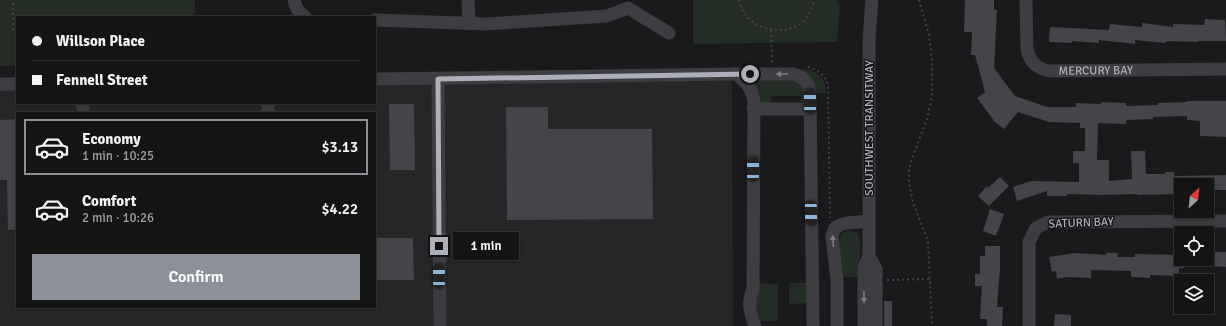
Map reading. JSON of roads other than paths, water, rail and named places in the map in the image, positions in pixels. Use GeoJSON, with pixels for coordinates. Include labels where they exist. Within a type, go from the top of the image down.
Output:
{"type":"FeatureCollection","features":[{"type":"Feature","properties":{"kind":"street"},"geometry":{"type":"LineString","coordinates":[[294,0],[297,9],[304,16]]}},
{"type":"Feature","properties":{"kind":"street"},"geometry":{"type":"LineString","coordinates":[[468,0],[469,24]]}},
{"type":"Feature","properties":{"kind":"street","name":"SOUTHWEST TRANSITWAY"},"geometry":{"type":"LineString","coordinates":[[864,326],[864,268],[869,256],[869,39],[872,0]]}},
{"type":"Feature","properties":{"kind":"street","name":"MERCURY BAY"},"geometry":{"type":"LineString","coordinates":[[1026,0],[1028,57],[1033,64],[1041,69],[1049,71],[1226,69]]}},
{"type":"Feature","properties":{"kind":"street"},"geometry":{"type":"LineString","coordinates":[[376,20],[486,24],[607,16],[628,4],[669,33]]}},
{"type":"Feature","properties":{"kind":"street"},"geometry":{"type":"LineString","coordinates":[[736,74],[748,85],[753,95],[753,289],[749,298],[750,312],[755,326]]}},
{"type":"Feature","properties":{"kind":"street"},"geometry":{"type":"LineString","coordinates":[[376,79],[736,74],[797,75],[801,77],[808,83],[810,93],[813,326]]}},
{"type":"Feature","properties":{"kind":"street"},"geometry":{"type":"LineString","coordinates":[[438,79],[440,326]]}},
{"type":"Feature","properties":{"kind":"street"},"geometry":{"type":"LineString","coordinates":[[0,84],[16,84]]}},
{"type":"Feature","properties":{"kind":"street"},"geometry":{"type":"LineString","coordinates":[[753,105],[810,110]]}},
{"type":"Feature","properties":{"kind":"street"},"geometry":{"type":"LineString","coordinates":[[837,326],[837,280],[832,236],[835,228],[840,225],[869,221]]}},
{"type":"Feature","properties":{"kind":"street","name":"SATURN BAY"},"geometry":{"type":"LineString","coordinates":[[1029,326],[1029,242],[1036,228],[1048,222],[1226,221]]}},
{"type":"Feature","properties":{"kind":"street","name":"SOUTHWEST TRANSITWAY"},"geometry":{"type":"LineString","coordinates":[[869,256],[876,269],[876,326]]}}]}
